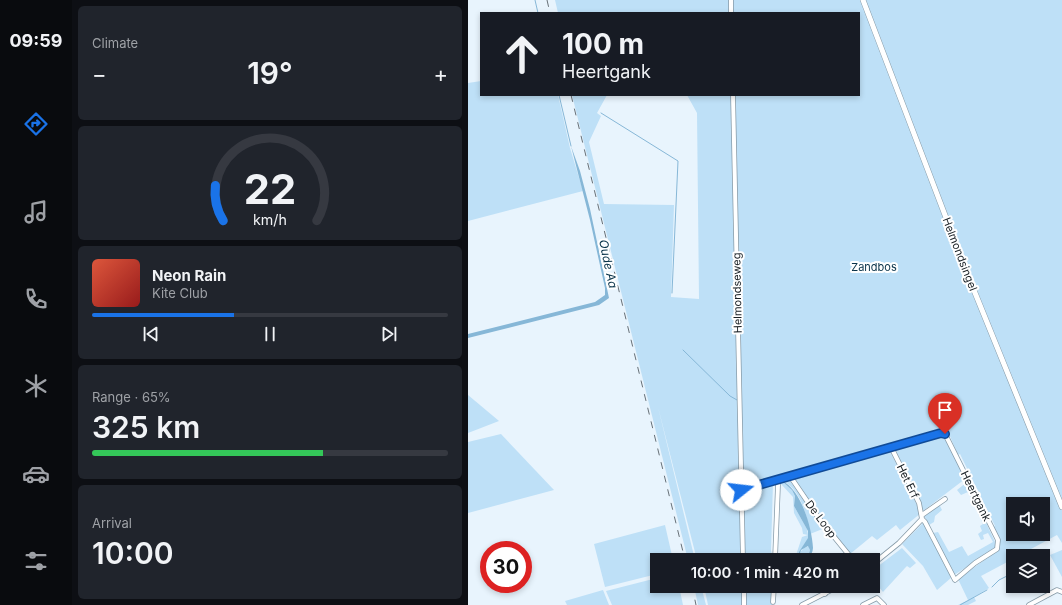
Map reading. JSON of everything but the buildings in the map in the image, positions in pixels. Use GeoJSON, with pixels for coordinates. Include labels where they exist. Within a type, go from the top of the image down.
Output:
{"type":"FeatureCollection","features":[{"type":"Feature","properties":{"kind":"main road","name":"Helmondsingel"},"geometry":{"type":"LineString","coordinates":[[863,0],[969,278],[1062,507]]}},
{"type":"Feature","properties":{"kind":"street"},"geometry":{"type":"LineString","coordinates":[[731,0],[731,12]]}},
{"type":"Feature","properties":{"kind":"street","name":"Helmondseweg"},"geometry":{"type":"LineString","coordinates":[[733,96],[743,553]]}},
{"type":"Feature","properties":{"kind":"street","name":"Heertgank"},"geometry":{"type":"LineString","coordinates":[[790,476],[941,433],[948,437],[998,545],[997,549],[975,563],[955,580]]}},
{"type":"Feature","properties":{"kind":"street","name":"Het Erf"},"geometry":{"type":"LineString","coordinates":[[891,447],[919,503],[922,517],[955,580]]}},
{"type":"Feature","properties":{"kind":"street"},"geometry":{"type":"LineString","coordinates":[[741,490],[790,476]]}},
{"type":"Feature","properties":{"kind":"street","name":"De Loop"},"geometry":{"type":"LineString","coordinates":[[790,476],[818,517],[847,553]]}},
{"type":"Feature","properties":{"kind":"street"},"geometry":{"type":"LineString","coordinates":[[775,553],[778,485],[776,480]]}},
{"type":"Feature","properties":{"kind":"street"},"geometry":{"type":"LineString","coordinates":[[880,558],[899,543],[922,517],[945,499]]}},
{"type":"Feature","properties":{"kind":"street"},"geometry":{"type":"LineString","coordinates":[[1029,605],[1057,590],[1062,592]]}},
{"type":"Feature","properties":{"kind":"street"},"geometry":{"type":"LineString","coordinates":[[744,593],[744,605]]}},
{"type":"Feature","properties":{"kind":"street"},"geometry":{"type":"LineString","coordinates":[[773,602],[774,593]]}},
{"type":"Feature","properties":{"kind":"street"},"geometry":{"type":"LineString","coordinates":[[802,605],[825,594]]}},
{"type":"Feature","properties":{"kind":"street"},"geometry":{"type":"LineString","coordinates":[[863,605],[877,598],[884,605]]}},
{"type":"Feature","properties":{"kind":"green space","name":"Zandbos"},"geometry":{"type":"Polygon","coordinates":[[[555,0],[1062,0],[1062,543],[1057,535],[1050,539],[1050,497],[1006,497],[1006,541],[1046,541],[1031,549],[1006,549],[1006,563],[981,576],[989,588],[974,597],[976,601],[968,605],[958,605],[968,600],[958,579],[997,551],[999,546],[993,527],[995,526],[960,454],[958,455],[946,427],[940,432],[920,438],[919,436],[894,442],[894,445],[885,444],[887,447],[881,449],[879,447],[855,454],[855,456],[840,460],[839,458],[816,464],[816,467],[805,471],[804,468],[789,472],[790,475],[773,482],[772,553],[695,553],[658,407],[693,553],[686,553],[572,96],[606,96],[597,113],[601,116],[589,142],[604,204],[674,205],[671,297],[699,299],[697,113],[688,96],[860,96],[860,12],[558,12],[555,0]]]}},
{"type":"Feature","properties":{"kind":"green space"},"geometry":{"type":"Polygon","coordinates":[[[480,81],[480,96],[558,96],[570,148],[583,191],[468,221],[468,83],[480,81]]]}},
{"type":"Feature","properties":{"kind":"green space"},"geometry":{"type":"Polygon","coordinates":[[[468,395],[499,421],[468,433],[468,395]]]}},
{"type":"Feature","properties":{"kind":"green space"},"geometry":{"type":"Polygon","coordinates":[[[501,434],[554,490],[468,513],[468,442],[501,434]]]}},
{"type":"Feature","properties":{"kind":"green space"},"geometry":{"type":"Polygon","coordinates":[[[945,436],[965,479],[923,511],[895,449],[945,436]]]}},
{"type":"Feature","properties":{"kind":"green space"},"geometry":{"type":"Polygon","coordinates":[[[890,451],[921,513],[900,530],[896,525],[877,540],[872,536],[851,553],[849,553],[820,516],[794,480],[794,477],[890,451]]]}},
{"type":"Feature","properties":{"kind":"green space"},"geometry":{"type":"Polygon","coordinates":[[[788,478],[821,525],[825,528],[810,534],[805,512],[799,497],[789,485],[783,481],[792,490],[795,496],[794,506],[807,529],[808,535],[803,534],[802,528],[794,513],[793,497],[780,481],[788,478]]]}},
{"type":"Feature","properties":{"kind":"green space"},"geometry":{"type":"Polygon","coordinates":[[[967,482],[996,544],[995,549],[954,575],[933,533],[938,532],[949,552],[962,546],[968,556],[993,542],[988,533],[983,535],[984,539],[981,540],[978,534],[982,531],[980,526],[983,524],[968,492],[961,495],[957,490],[967,482]]]}},
{"type":"Feature","properties":{"kind":"green space"},"geometry":{"type":"Polygon","coordinates":[[[939,504],[942,510],[935,516],[934,522],[929,525],[924,515],[939,504]]]}},
{"type":"Feature","properties":{"kind":"green space"},"geometry":{"type":"Polygon","coordinates":[[[924,522],[952,577],[937,590],[923,566],[902,544],[924,522]]]}},
{"type":"Feature","properties":{"kind":"green space"},"geometry":{"type":"Polygon","coordinates":[[[665,525],[671,553],[650,553],[650,576],[605,587],[594,544],[665,525]]]}},
{"type":"Feature","properties":{"kind":"green space"},"geometry":{"type":"Polygon","coordinates":[[[808,535],[808,539],[799,553],[797,553],[802,537],[808,535]]]}},
{"type":"Feature","properties":{"kind":"green space"},"geometry":{"type":"Polygon","coordinates":[[[809,546],[809,553],[799,553],[804,548],[809,546]]]}},
{"type":"Feature","properties":{"kind":"green space"},"geometry":{"type":"Polygon","coordinates":[[[902,548],[916,563],[910,568],[907,566],[883,592],[880,588],[880,565],[902,548]]]}},
{"type":"Feature","properties":{"kind":"green space"},"geometry":{"type":"Polygon","coordinates":[[[1062,550],[1062,577],[1050,555],[1062,550]]]}},
{"type":"Feature","properties":{"kind":"green space"},"geometry":{"type":"Polygon","coordinates":[[[650,580],[650,593],[680,593],[683,605],[612,605],[606,591],[650,580]]]}},
{"type":"Feature","properties":{"kind":"green space"},"geometry":{"type":"Polygon","coordinates":[[[603,590],[609,605],[567,605],[565,601],[603,590]]]}},
{"type":"Feature","properties":{"kind":"green space"},"geometry":{"type":"Polygon","coordinates":[[[695,593],[703,593],[706,605],[698,605],[695,593]]]}},
{"type":"Feature","properties":{"kind":"green space"},"geometry":{"type":"Polygon","coordinates":[[[705,593],[773,593],[772,605],[708,605],[705,593]]]}},
{"type":"Feature","properties":{"kind":"shaded area"},"geometry":{"type":"Polygon","coordinates":[[[571,146],[580,171],[590,209],[609,298],[599,305],[468,338],[468,334],[595,302],[605,295],[605,288],[590,220],[571,146]]]}},
{"type":"Feature","properties":{"kind":"shaded area"},"geometry":{"type":"Polygon","coordinates":[[[782,481],[789,485],[800,500],[808,520],[813,548],[812,553],[809,553],[810,550],[808,546],[799,553],[808,538],[808,531],[794,506],[795,496],[792,490],[782,481]]]}},
{"type":"Feature","properties":{"kind":"waterway","name":"Oude Aa"},"geometry":{"type":"LineString","coordinates":[[535,0],[538,12]]}},
{"type":"Feature","properties":{"kind":"waterway","name":"Oude Aa"},"geometry":{"type":"LineString","coordinates":[[559,96],[571,146]]}},
{"type":"Feature","properties":{"kind":"waterway"},"geometry":{"type":"LineString","coordinates":[[601,113],[678,161],[672,293]]}},
{"type":"Feature","properties":{"kind":"waterway"},"geometry":{"type":"LineString","coordinates":[[683,350],[730,396],[737,400]]}},
{"type":"Feature","properties":{"kind":"waterway"},"geometry":{"type":"LineString","coordinates":[[992,587],[999,580],[1006,576]]}},
{"type":"Feature","properties":{"kind":"waterway"},"geometry":{"type":"LineString","coordinates":[[960,605],[987,590]]}},
{"type":"Feature","properties":{"kind":"railway"},"geometry":{"type":"LineString","coordinates":[[547,0],[550,12]]}},
{"type":"Feature","properties":{"kind":"railway"},"geometry":{"type":"LineString","coordinates":[[571,96],[683,553]]}},
{"type":"Feature","properties":{"kind":"railway"},"geometry":{"type":"LineString","coordinates":[[693,593],[696,605]]}},
{"type":"Feature","properties":{"kind":"route"},"geometry":{"type":"LineString","coordinates":[[741,490],[941,433],[945,434]]}}]}
